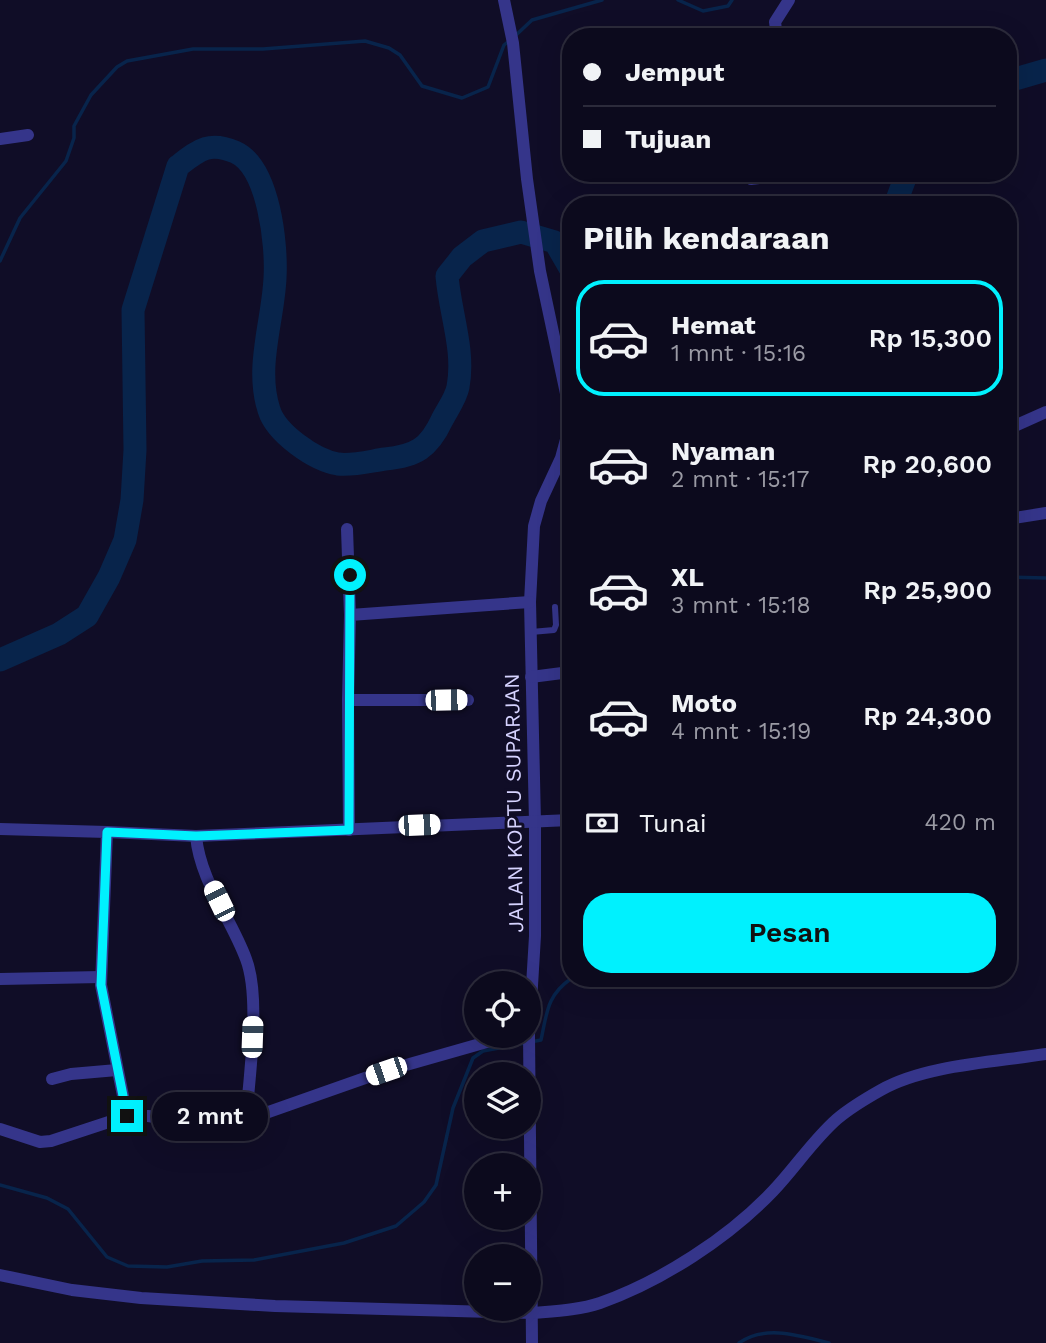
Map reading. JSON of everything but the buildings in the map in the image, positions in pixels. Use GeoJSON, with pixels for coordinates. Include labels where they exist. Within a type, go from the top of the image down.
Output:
{"type":"FeatureCollection","features":[{"type":"Feature","properties":{"kind":"street","name":"JALAN KOPTU SUPARJAN"},"geometry":{"type":"LineString","coordinates":[[504,0],[513,43],[540,271],[562,375]]}},
{"type":"Feature","properties":{"kind":"street"},"geometry":{"type":"LineString","coordinates":[[776,28],[775,22],[789,0]]}},
{"type":"Feature","properties":{"kind":"street"},"geometry":{"type":"LineString","coordinates":[[0,139],[28,135]]}},
{"type":"Feature","properties":{"kind":"street"},"geometry":{"type":"LineString","coordinates":[[1017,425],[1046,412]]}},
{"type":"Feature","properties":{"kind":"street","name":"JALAN KOPTU SUPARJAN"},"geometry":{"type":"LineString","coordinates":[[533,971],[536,936],[535,822],[530,602],[534,526],[541,500],[562,454]]}},
{"type":"Feature","properties":{"kind":"street"},"geometry":{"type":"LineString","coordinates":[[1017,518],[1046,513]]}},
{"type":"Feature","properties":{"kind":"street"},"geometry":{"type":"LineString","coordinates":[[347,529],[350,615],[349,830]]}},
{"type":"Feature","properties":{"kind":"street"},"geometry":{"type":"LineString","coordinates":[[350,615],[530,602]]}},
{"type":"Feature","properties":{"kind":"street"},"geometry":{"type":"LineString","coordinates":[[531,677],[562,673]]}},
{"type":"Feature","properties":{"kind":"street"},"geometry":{"type":"LineString","coordinates":[[348,700],[468,700]]}},
{"type":"Feature","properties":{"kind":"street"},"geometry":{"type":"LineString","coordinates":[[0,829],[196,836],[562,820]]}},
{"type":"Feature","properties":{"kind":"street"},"geometry":{"type":"LineString","coordinates":[[107,832],[101,978],[127,1116]]}},
{"type":"Feature","properties":{"kind":"street"},"geometry":{"type":"LineString","coordinates":[[196,836],[200,867],[247,961],[253,987],[246,1120]]}},
{"type":"Feature","properties":{"kind":"street"},"geometry":{"type":"LineString","coordinates":[[0,979],[101,978]]}},
{"type":"Feature","properties":{"kind":"street"},"geometry":{"type":"LineString","coordinates":[[0,1129],[40,1142],[51,1141],[127,1116],[148,1116],[216,1126],[246,1120],[386,1071],[466,1048]]}},
{"type":"Feature","properties":{"kind":"street","name":"JALAN KOPTU SUPARJAN"},"geometry":{"type":"LineString","coordinates":[[530,1048],[531,1244]]}},
{"type":"Feature","properties":{"kind":"street"},"geometry":{"type":"LineString","coordinates":[[541,1312],[598,1304],[679,1264],[749,1215],[835,1121],[884,1088],[921,1073],[1046,1054]]}},
{"type":"Feature","properties":{"kind":"street"},"geometry":{"type":"LineString","coordinates":[[51,1079],[71,1074],[117,1070]]}},
{"type":"Feature","properties":{"kind":"street"},"geometry":{"type":"LineString","coordinates":[[0,1275],[72,1290],[141,1298],[275,1306],[464,1311]]}},
{"type":"Feature","properties":{"kind":"street","name":"JALAN KOPTU SUPARJAN"},"geometry":{"type":"LineString","coordinates":[[532,1321],[532,1343]]}},
{"type":"Feature","properties":{"kind":"lane"},"geometry":{"type":"LineString","coordinates":[[531,632],[554,630],[555,607]]}},
{"type":"Feature","properties":{"kind":"waterway"},"geometry":{"type":"LineString","coordinates":[[515,36],[532,20],[602,0]]}},
{"type":"Feature","properties":{"kind":"waterway"},"geometry":{"type":"LineString","coordinates":[[678,0],[703,11],[728,6],[732,0]]}},
{"type":"Feature","properties":{"kind":"waterway"},"geometry":{"type":"LineString","coordinates":[[0,261],[20,218],[66,161],[74,138],[74,126],[91,95],[117,67],[127,61],[193,49],[263,49],[365,41],[389,48],[400,55],[422,86],[462,98],[488,87],[504,45],[509,41]]}},
{"type":"Feature","properties":{"kind":"waterway"},"geometry":{"type":"LineString","coordinates":[[1017,78],[1046,70]]}},
{"type":"Feature","properties":{"kind":"waterway"},"geometry":{"type":"LineString","coordinates":[[0,660],[59,634],[87,616],[109,577],[125,540],[132,500],[135,450],[133,310],[178,166],[205,149],[218,147],[235,152],[247,160],[256,173],[268,208],[275,264],[274,295],[264,361],[265,394],[269,410],[279,428],[297,444],[318,457],[338,464],[405,456],[420,449],[437,430],[458,387],[460,359],[447,276],[462,257],[483,241],[521,232],[555,242],[562,254]]}},
{"type":"Feature","properties":{"kind":"waterway"},"geometry":{"type":"LineString","coordinates":[[898,196],[904,182]]}},
{"type":"Feature","properties":{"kind":"waterway"},"geometry":{"type":"LineString","coordinates":[[1017,577],[1046,578]]}},
{"type":"Feature","properties":{"kind":"waterway"},"geometry":{"type":"LineString","coordinates":[[0,1185],[47,1198],[68,1209],[107,1257],[128,1266],[167,1267],[202,1261],[254,1260],[344,1243],[396,1226],[424,1202],[436,1185],[453,1108],[473,1058],[483,1051],[541,1040],[547,1013],[562,986]]}},
{"type":"Feature","properties":{"kind":"waterway"},"geometry":{"type":"LineString","coordinates":[[739,1343],[749,1337],[772,1333],[829,1343]]}},
{"type":"Feature","properties":{"kind":"route"},"geometry":{"type":"LineString","coordinates":[[127,1116],[101,985],[107,832],[196,836],[349,830],[350,575]]}}]}
